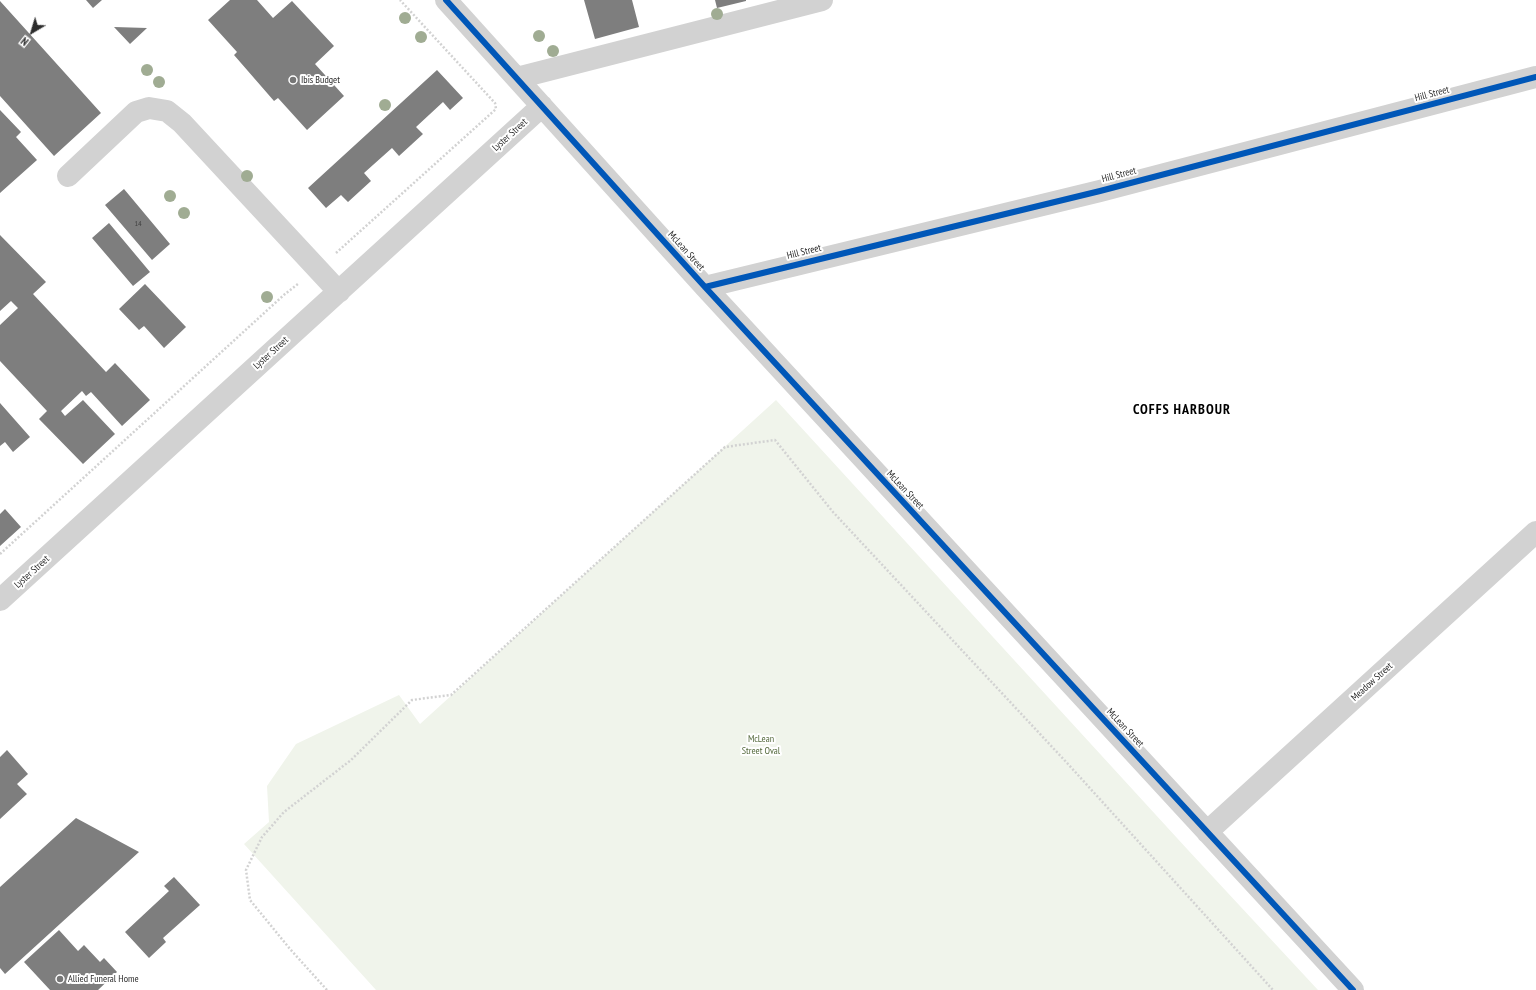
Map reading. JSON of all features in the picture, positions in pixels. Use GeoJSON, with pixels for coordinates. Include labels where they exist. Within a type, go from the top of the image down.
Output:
{"type":"FeatureCollection","features":[{"type":"Feature","properties":{"kind":"street","name":"McLean Street"},"geometry":{"type":"LineString","coordinates":[[446,0],[705,287],[1353,990]]}},
{"type":"Feature","properties":{"kind":"street"},"geometry":{"type":"LineString","coordinates":[[517,78],[822,0]]}},
{"type":"Feature","properties":{"kind":"street","name":"Hill Street"},"geometry":{"type":"LineString","coordinates":[[705,287],[1100,191],[1536,77]]}},
{"type":"Feature","properties":{"kind":"street","name":"Lyster Street"},"geometry":{"type":"LineString","coordinates":[[0,600],[542,106]]}},
{"type":"Feature","properties":{"kind":"street"},"geometry":{"type":"LineString","coordinates":[[68,176],[136,112],[149,108],[167,112],[182,123],[339,292]]}},
{"type":"Feature","properties":{"kind":"street","name":"Meadow Street"},"geometry":{"type":"LineString","coordinates":[[1207,832],[1536,532]]}},
{"type":"Feature","properties":{"kind":"path"},"geometry":{"type":"LineString","coordinates":[[0,554],[285,294],[318,269],[496,109],[495,103],[400,0]]}},
{"type":"Feature","properties":{"kind":"path"},"geometry":{"type":"LineString","coordinates":[[327,990],[290,949],[250,900],[246,870],[262,837],[284,812],[351,760],[412,700],[451,695],[725,447],[775,440],[833,512],[1068,764],[1273,990]]}},
{"type":"Feature","properties":{"kind":"green space","name":"McLean Street Oval"},"geometry":{"type":"Polygon","coordinates":[[[776,400],[1318,990],[376,990],[244,844],[269,822],[267,786],[296,744],[399,695],[420,724],[776,400]]]}},
{"type":"Feature","properties":{"kind":"building"},"geometry":{"type":"Polygon","coordinates":[[[86,0],[102,0],[93,8],[86,0]]]}},
{"type":"Feature","properties":{"kind":"building","name":"Ibis Budget"},"geometry":{"type":"Polygon","coordinates":[[[230,0],[257,0],[273,18],[292,1],[334,46],[315,64],[344,96],[307,130],[278,98],[274,101],[234,55],[237,52],[208,20],[230,0]]]}},
{"type":"Feature","properties":{"kind":"building"},"geometry":{"type":"Polygon","coordinates":[[[584,0],[632,0],[639,27],[595,39],[584,0]]]}},
{"type":"Feature","properties":{"kind":"building"},"geometry":{"type":"Polygon","coordinates":[[[715,0],[746,0],[746,1],[717,8],[715,0]]]}},
{"type":"Feature","properties":{"kind":"building"},"geometry":{"type":"Polygon","coordinates":[[[0,1],[101,113],[54,156],[0,96],[0,1]]]}},
{"type":"Feature","properties":{"kind":"building"},"geometry":{"type":"Polygon","coordinates":[[[114,27],[147,28],[130,44],[114,27]]]}},
{"type":"Feature","properties":{"kind":"building"},"geometry":{"type":"Polygon","coordinates":[[[437,70],[463,98],[450,110],[443,102],[416,127],[423,134],[399,156],[392,148],[364,173],[371,181],[348,202],[341,195],[326,208],[308,188],[437,70]]]}},
{"type":"Feature","properties":{"kind":"building"},"geometry":{"type":"Polygon","coordinates":[[[0,110],[21,132],[16,137],[37,160],[0,193],[0,110]]]}},
{"type":"Feature","properties":{"kind":"building"},"geometry":{"type":"Polygon","coordinates":[[[124,189],[170,244],[152,260],[105,205],[124,189]]]}},
{"type":"Feature","properties":{"kind":"building"},"geometry":{"type":"Polygon","coordinates":[[[109,223],[150,272],[133,286],[92,238],[109,223]]]}},
{"type":"Feature","properties":{"kind":"building"},"geometry":{"type":"Polygon","coordinates":[[[0,235],[46,282],[33,294],[106,372],[115,363],[150,400],[122,426],[91,392],[86,396],[82,391],[61,411],[65,416],[83,400],[115,434],[83,464],[39,419],[47,411],[0,361],[0,325],[18,308],[11,301],[0,311],[0,235]]]}},
{"type":"Feature","properties":{"kind":"building"},"geometry":{"type":"Polygon","coordinates":[[[145,284],[186,327],[164,348],[144,326],[139,330],[119,309],[145,284]]]}},
{"type":"Feature","properties":{"kind":"building"},"geometry":{"type":"Polygon","coordinates":[[[0,403],[30,437],[13,452],[5,442],[0,446],[0,403]]]}},
{"type":"Feature","properties":{"kind":"building"},"geometry":{"type":"Polygon","coordinates":[[[5,509],[21,527],[0,546],[0,514],[5,509]]]}},
{"type":"Feature","properties":{"kind":"building"},"geometry":{"type":"Polygon","coordinates":[[[7,750],[28,774],[17,784],[27,794],[0,819],[0,757],[7,750]]]}},
{"type":"Feature","properties":{"kind":"building"},"geometry":{"type":"Polygon","coordinates":[[[76,818],[139,852],[5,974],[0,968],[0,887],[76,818]]]}},
{"type":"Feature","properties":{"kind":"building"},"geometry":{"type":"Polygon","coordinates":[[[174,877],[200,905],[163,938],[166,942],[149,958],[125,932],[169,891],[164,886],[174,877]]]}},
{"type":"Feature","properties":{"kind":"building"},"geometry":{"type":"Polygon","coordinates":[[[59,930],[78,951],[84,945],[100,962],[104,958],[117,972],[98,990],[50,990],[24,962],[59,930]]]}},
{"type":"Feature","properties":{"kind":"cycle path"},"geometry":{"type":"LineString","coordinates":[[446,0],[705,287],[1353,990]]}},
{"type":"Feature","properties":{"kind":"cycle path"},"geometry":{"type":"LineString","coordinates":[[705,287],[1100,191],[1536,77]]}},
{"type":"Feature","properties":{"kind":"place","name":"Ibis Budget"},"geometry":{"type":"Point","coordinates":[293,80]}},
{"type":"Feature","properties":{"kind":"place","name":"Allied Funeral Home"},"geometry":{"type":"Point","coordinates":[60,979]}},
{"type":"Feature","properties":{"kind":"district","name":"COFFS HARBOUR"},"geometry":{"type":"Point","coordinates":[1182,410]}}]}
